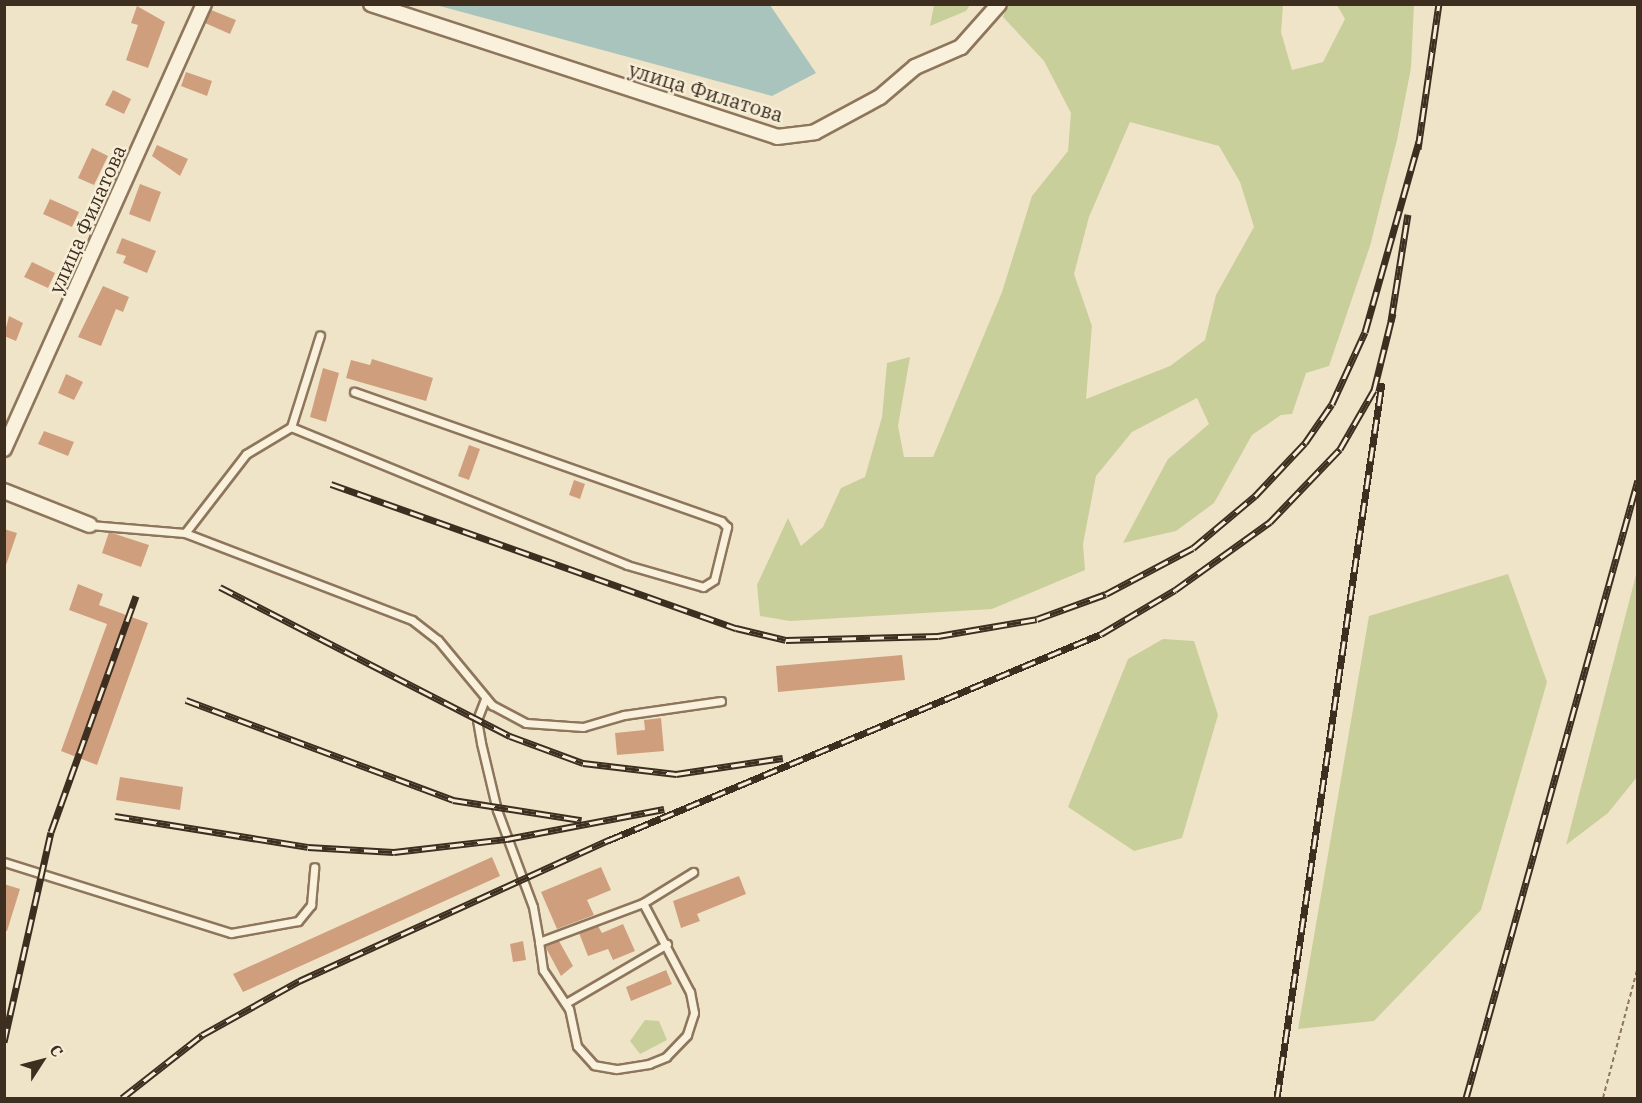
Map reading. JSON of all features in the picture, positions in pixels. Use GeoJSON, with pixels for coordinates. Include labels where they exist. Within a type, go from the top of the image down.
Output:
{"type":"FeatureCollection","features":[{"type":"Feature","properties":{"kind":"street","name":"улица Филатова"},"geometry":{"type":"LineString","coordinates":[[4,449],[204,4]]}},
{"type":"Feature","properties":{"kind":"street","name":"улица Филатова"},"geometry":{"type":"LineString","coordinates":[[371,4],[777,137],[815,132],[880,96],[915,67],[961,47],[999,4]]}},
{"type":"Feature","properties":{"kind":"street"},"geometry":{"type":"LineString","coordinates":[[4,491],[90,525]]}},
{"type":"Feature","properties":{"kind":"lane"},"geometry":{"type":"LineString","coordinates":[[185,534],[246,454],[291,427],[320,335]]}},
{"type":"Feature","properties":{"kind":"lane"},"geometry":{"type":"LineString","coordinates":[[291,427],[627,565],[703,587],[714,580],[727,527],[721,520],[354,392]]}},
{"type":"Feature","properties":{"kind":"lane"},"geometry":{"type":"LineString","coordinates":[[90,525],[185,534],[412,620],[438,640],[485,699],[513,717],[556,729],[721,701]]}},
{"type":"Feature","properties":{"kind":"lane"},"geometry":{"type":"LineString","coordinates":[[485,699],[477,720],[481,743],[497,810],[533,907],[547,978],[566,1003],[577,1046],[594,1065],[616,1069],[666,1057],[687,1035],[694,1013],[686,978],[643,903]]}},
{"type":"Feature","properties":{"kind":"lane"},"geometry":{"type":"LineString","coordinates":[[4,862],[231,933],[298,921],[311,905],[314,867]]}},
{"type":"Feature","properties":{"kind":"lane"},"geometry":{"type":"LineString","coordinates":[[539,942],[643,903],[693,872]]}},
{"type":"Feature","properties":{"kind":"lane"},"geometry":{"type":"LineString","coordinates":[[566,1003],[667,944]]}},
{"type":"Feature","properties":{"kind":"path"},"geometry":{"type":"LineString","coordinates":[[1603,1098],[1638,966]]}},
{"type":"Feature","properties":{"kind":"green space"},"geometry":{"type":"Polygon","coordinates":[[[934,4],[970,5],[966,11],[930,26],[934,4]]]}},
{"type":"Feature","properties":{"kind":"green space"},"geometry":{"type":"Polygon","coordinates":[[[1008,5],[1283,5],[1281,32],[1292,70],[1323,62],[1345,19],[1337,5],[1414,5],[1411,68],[1397,140],[1370,246],[1329,366],[1306,373],[1292,414],[1281,415],[1252,435],[1214,503],[1176,531],[1123,543],[1168,459],[1209,424],[1197,398],[1132,432],[1096,476],[1083,544],[1085,570],[992,609],[790,621],[760,616],[757,585],[788,518],[801,546],[823,527],[841,488],[865,477],[882,417],[887,363],[910,357],[898,426],[904,457],[933,457],[1002,292],[1032,196],[1068,151],[1071,113],[1044,61],[1003,17],[1008,5]],[[1130,122],[1089,217],[1074,274],[1092,326],[1086,399],[1170,366],[1205,340],[1216,295],[1254,227],[1240,182],[1219,146],[1130,122]]]}},
{"type":"Feature","properties":{"kind":"green space"},"geometry":{"type":"Polygon","coordinates":[[[1637,571],[1637,777],[1608,813],[1566,845],[1637,571]]]}},
{"type":"Feature","properties":{"kind":"green space"},"geometry":{"type":"Polygon","coordinates":[[[1508,574],[1547,682],[1481,910],[1374,1021],[1298,1029],[1369,616],[1508,574]]]}},
{"type":"Feature","properties":{"kind":"green space"},"geometry":{"type":"Polygon","coordinates":[[[1163,639],[1194,641],[1218,715],[1182,838],[1134,851],[1068,807],[1128,659],[1163,639]]]}},
{"type":"Feature","properties":{"kind":"green space"},"geometry":{"type":"Polygon","coordinates":[[[645,1020],[659,1021],[667,1040],[640,1054],[630,1041],[645,1020]]]}},
{"type":"Feature","properties":{"kind":"water"},"geometry":{"type":"Polygon","coordinates":[[[436,5],[770,5],[816,73],[772,96],[436,5]]]}},
{"type":"Feature","properties":{"kind":"building"},"geometry":{"type":"Polygon","coordinates":[[[137,6],[165,22],[148,68],[126,60],[138,25],[131,23],[137,6]]]}},
{"type":"Feature","properties":{"kind":"building"},"geometry":{"type":"Polygon","coordinates":[[[211,10],[236,20],[230,34],[205,23],[211,10]]]}},
{"type":"Feature","properties":{"kind":"building"},"geometry":{"type":"Polygon","coordinates":[[[186,72],[212,81],[207,96],[181,86],[186,72]]]}},
{"type":"Feature","properties":{"kind":"building"},"geometry":{"type":"Polygon","coordinates":[[[113,90],[131,99],[124,114],[105,105],[113,90]]]}},
{"type":"Feature","properties":{"kind":"building"},"geometry":{"type":"Polygon","coordinates":[[[157,145],[188,159],[180,176],[152,156],[157,145]]]}},
{"type":"Feature","properties":{"kind":"building"},"geometry":{"type":"Polygon","coordinates":[[[92,148],[108,156],[94,185],[78,178],[92,148]]]}},
{"type":"Feature","properties":{"kind":"building"},"geometry":{"type":"Polygon","coordinates":[[[140,184],[161,192],[150,222],[129,214],[140,184]]]}},
{"type":"Feature","properties":{"kind":"building"},"geometry":{"type":"Polygon","coordinates":[[[50,199],[79,212],[72,227],[43,214],[50,199]]]}},
{"type":"Feature","properties":{"kind":"building"},"geometry":{"type":"Polygon","coordinates":[[[122,238],[156,251],[147,273],[123,263],[126,256],[116,253],[122,238]]]}},
{"type":"Feature","properties":{"kind":"building"},"geometry":{"type":"Polygon","coordinates":[[[32,262],[55,273],[48,288],[24,277],[32,262]]]}},
{"type":"Feature","properties":{"kind":"building"},"geometry":{"type":"Polygon","coordinates":[[[103,286],[129,297],[123,312],[116,309],[101,346],[78,337],[103,286]]]}},
{"type":"Feature","properties":{"kind":"building"},"geometry":{"type":"Polygon","coordinates":[[[9,316],[23,323],[16,341],[4,336],[9,316]]]}},
{"type":"Feature","properties":{"kind":"building"},"geometry":{"type":"Polygon","coordinates":[[[372,359],[433,378],[426,401],[346,378],[351,360],[370,365],[372,359]]]}},
{"type":"Feature","properties":{"kind":"building"},"geometry":{"type":"Polygon","coordinates":[[[323,368],[339,373],[326,422],[310,417],[323,368]]]}},
{"type":"Feature","properties":{"kind":"building"},"geometry":{"type":"Polygon","coordinates":[[[66,374],[83,382],[74,400],[58,393],[66,374]]]}},
{"type":"Feature","properties":{"kind":"building"},"geometry":{"type":"Polygon","coordinates":[[[44,431],[74,442],[68,456],[38,444],[44,431]]]}},
{"type":"Feature","properties":{"kind":"building"},"geometry":{"type":"Polygon","coordinates":[[[469,445],[480,449],[469,480],[458,476],[469,445]]]}},
{"type":"Feature","properties":{"kind":"building"},"geometry":{"type":"Polygon","coordinates":[[[574,480],[585,484],[580,499],[569,495],[574,480]]]}},
{"type":"Feature","properties":{"kind":"building"},"geometry":{"type":"Polygon","coordinates":[[[4,529],[17,533],[6,565],[4,565],[4,529]]]}},
{"type":"Feature","properties":{"kind":"building"},"geometry":{"type":"Polygon","coordinates":[[[109,532],[149,545],[141,567],[102,553],[109,532]]]}},
{"type":"Feature","properties":{"kind":"building"},"geometry":{"type":"Polygon","coordinates":[[[78,584],[103,594],[99,605],[148,623],[97,765],[61,751],[107,624],[69,610],[78,584]]]}},
{"type":"Feature","properties":{"kind":"building"},"geometry":{"type":"Polygon","coordinates":[[[902,655],[905,680],[778,692],[776,666],[902,655]]]}},
{"type":"Feature","properties":{"kind":"building"},"geometry":{"type":"Polygon","coordinates":[[[661,718],[664,751],[617,755],[615,733],[645,730],[644,720],[661,718]]]}},
{"type":"Feature","properties":{"kind":"building"},"geometry":{"type":"Polygon","coordinates":[[[120,777],[183,787],[180,810],[116,800],[120,777]]]}},
{"type":"Feature","properties":{"kind":"building"},"geometry":{"type":"Polygon","coordinates":[[[492,857],[500,876],[243,992],[233,974],[492,857]]]}},
{"type":"Feature","properties":{"kind":"building"},"geometry":{"type":"Polygon","coordinates":[[[601,867],[611,890],[587,900],[594,915],[557,929],[541,892],[601,867]]]}},
{"type":"Feature","properties":{"kind":"building"},"geometry":{"type":"Polygon","coordinates":[[[739,876],[746,894],[697,914],[700,921],[681,928],[673,901],[739,876]]]}},
{"type":"Feature","properties":{"kind":"building"},"geometry":{"type":"Polygon","coordinates":[[[4,884],[20,889],[7,931],[4,931],[4,884]]]}},
{"type":"Feature","properties":{"kind":"building"},"geometry":{"type":"Polygon","coordinates":[[[623,924],[635,951],[613,960],[608,949],[588,956],[579,933],[598,926],[602,933],[623,924]]]}},
{"type":"Feature","properties":{"kind":"building"},"geometry":{"type":"Polygon","coordinates":[[[523,941],[526,960],[513,962],[510,944],[523,941]]]}},
{"type":"Feature","properties":{"kind":"building"},"geometry":{"type":"Polygon","coordinates":[[[559,941],[573,966],[561,976],[545,946],[559,941]]]}},
{"type":"Feature","properties":{"kind":"building"},"geometry":{"type":"Polygon","coordinates":[[[666,970],[672,984],[631,1001],[626,987],[666,970]]]}},
{"type":"Feature","properties":{"kind":"railway"},"geometry":{"type":"LineString","coordinates":[[1418,149],[1439,4]]}},
{"type":"Feature","properties":{"kind":"railway"},"geometry":{"type":"LineString","coordinates":[[331,484],[736,628],[786,640],[938,636],[1037,619],[1106,594],[1193,548],[1255,496],[1305,443],[1332,404],[1365,332],[1419,141]]}},
{"type":"Feature","properties":{"kind":"railway"},"geometry":{"type":"LineString","coordinates":[[1391,321],[1408,214]]}},
{"type":"Feature","properties":{"kind":"railway"},"geometry":{"type":"LineString","coordinates":[[122,1098],[202,1035],[299,981],[609,840],[1101,634],[1175,590],[1270,522],[1340,449],[1374,390],[1393,313]]}},
{"type":"Feature","properties":{"kind":"railway"},"geometry":{"type":"LineString","coordinates":[[1277,1098],[1382,383]]}},
{"type":"Feature","properties":{"kind":"railway"},"geometry":{"type":"LineString","coordinates":[[1466,1098],[1638,480]]}},
{"type":"Feature","properties":{"kind":"railway"},"geometry":{"type":"LineString","coordinates":[[220,587],[510,736],[583,763],[676,774],[783,758]]}},
{"type":"Feature","properties":{"kind":"railway"},"geometry":{"type":"LineString","coordinates":[[4,1042],[51,832],[136,596]]}},
{"type":"Feature","properties":{"kind":"railway"},"geometry":{"type":"LineString","coordinates":[[186,700],[453,800],[581,820]]}},
{"type":"Feature","properties":{"kind":"railway"},"geometry":{"type":"LineString","coordinates":[[115,816],[308,847],[394,852],[507,839],[664,809]]}}]}
